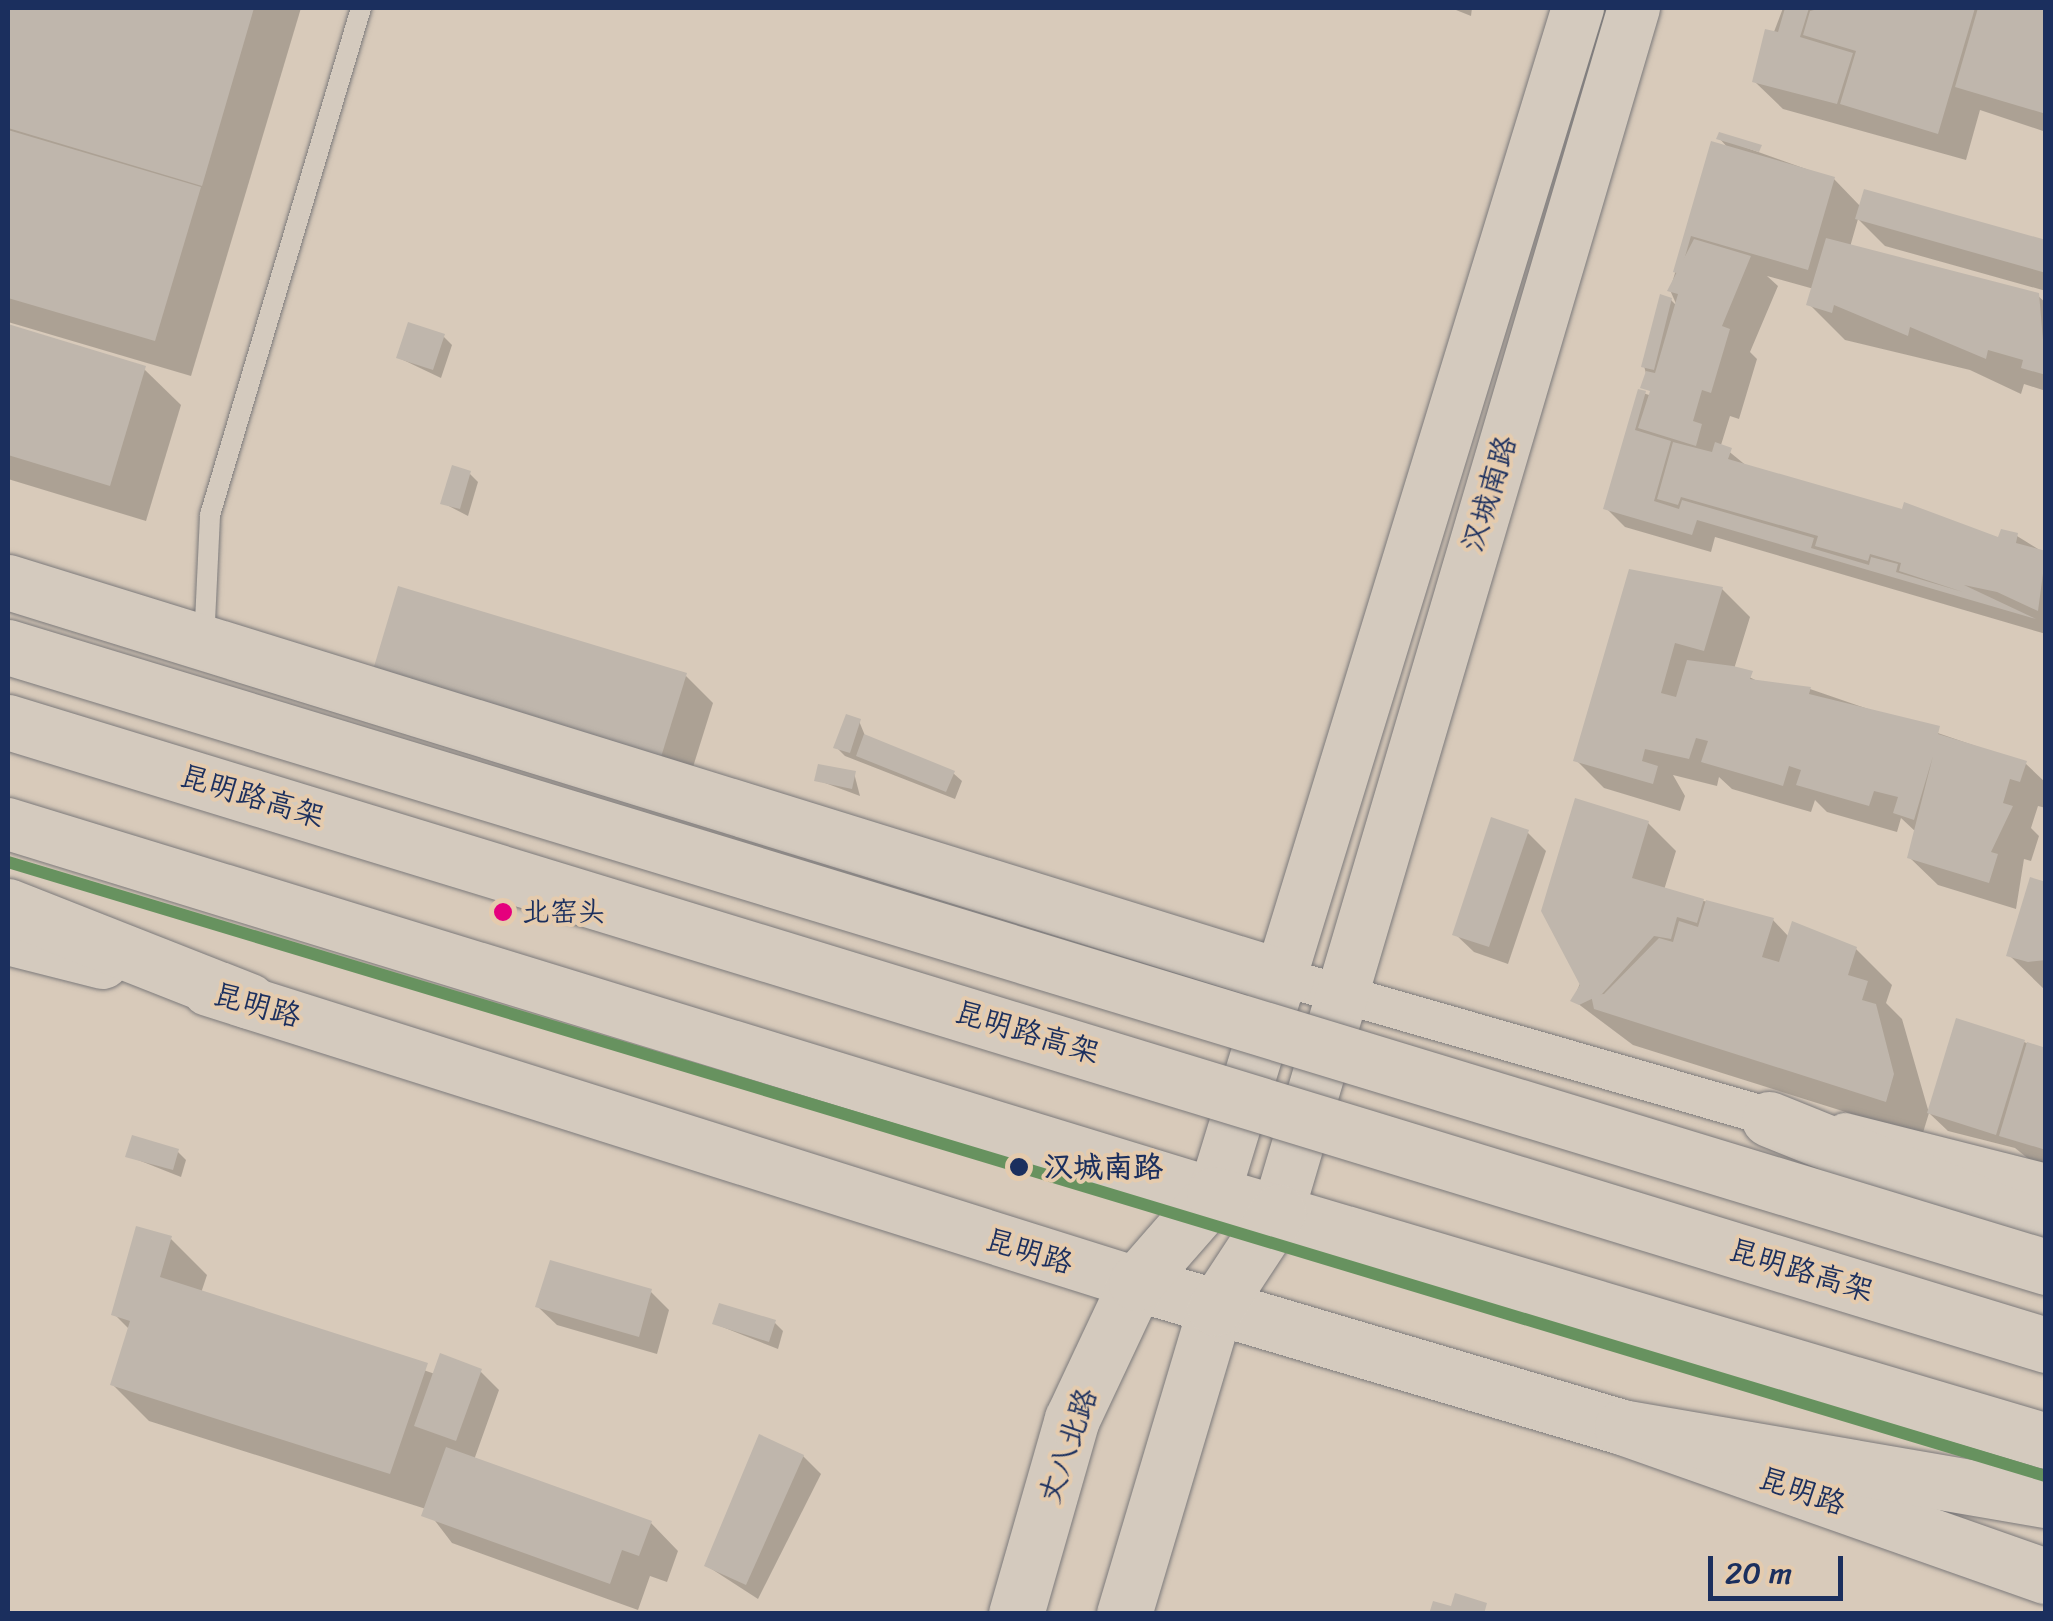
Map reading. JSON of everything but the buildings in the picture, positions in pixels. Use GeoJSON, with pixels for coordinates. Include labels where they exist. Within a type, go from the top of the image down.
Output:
{"type":"FeatureCollection","features":[{"type":"Feature","properties":{"kind":"main road","name":"汉城南路"},"geometry":{"type":"LineString","coordinates":[[1214,1194],[1286,978],[1578,8]]}},
{"type":"Feature","properties":{"kind":"main road","name":"汉城南路"},"geometry":{"type":"LineString","coordinates":[[1278,1212],[1634,8]]}},
{"type":"Feature","properties":{"kind":"main road"},"geometry":{"type":"LineString","coordinates":[[8,582],[1286,978]]}},
{"type":"Feature","properties":{"kind":"main road"},"geometry":{"type":"LineString","coordinates":[[8,646],[2046,1267]]}},
{"type":"Feature","properties":{"kind":"main road","name":"昆明路高架"},"geometry":{"type":"LineString","coordinates":[[8,722],[2046,1345]]}},
{"type":"Feature","properties":{"kind":"main road"},"geometry":{"type":"LineString","coordinates":[[8,824],[1214,1194],[2046,1441]]}},
{"type":"Feature","properties":{"kind":"main road"},"geometry":{"type":"LineString","coordinates":[[8,906],[249,1000]]}},
{"type":"Feature","properties":{"kind":"main road","name":"昆明路"},"geometry":{"type":"LineString","coordinates":[[8,939],[249,1000],[1136,1284],[1622,1427],[2046,1576]]}},
{"type":"Feature","properties":{"kind":"main road"},"geometry":{"type":"LineString","coordinates":[[1769,1119],[2021,1224]]}},
{"type":"Feature","properties":{"kind":"main road","name":"丈八北路"},"geometry":{"type":"LineString","coordinates":[[1016,1614],[1072,1418],[1136,1284],[1214,1194]]}},
{"type":"Feature","properties":{"kind":"main road"},"geometry":{"type":"LineString","coordinates":[[1124,1614],[1215,1308],[1278,1212]]}},
{"type":"Feature","properties":{"kind":"main road"},"geometry":{"type":"LineString","coordinates":[[1622,1427],[2046,1500]]}},
{"type":"Feature","properties":{"kind":"street"},"geometry":{"type":"LineString","coordinates":[[1286,978],[1769,1119],[1910,1142],[2046,1183]]}},
{"type":"Feature","properties":{"kind":"lane"},"geometry":{"type":"LineString","coordinates":[[204,622],[210,516],[361,8]]}},
{"type":"Feature","properties":{"kind":"transit line"},"geometry":{"type":"LineString","coordinates":[[8,862],[2046,1476]]}},
{"type":"Feature","properties":{"kind":"place","name":"北窑头"},"geometry":{"type":"Point","coordinates":[503,912]}},
{"type":"Feature","properties":{"kind":"place","name":"汉城南路"},"geometry":{"type":"Point","coordinates":[1019,1167]}}]}
